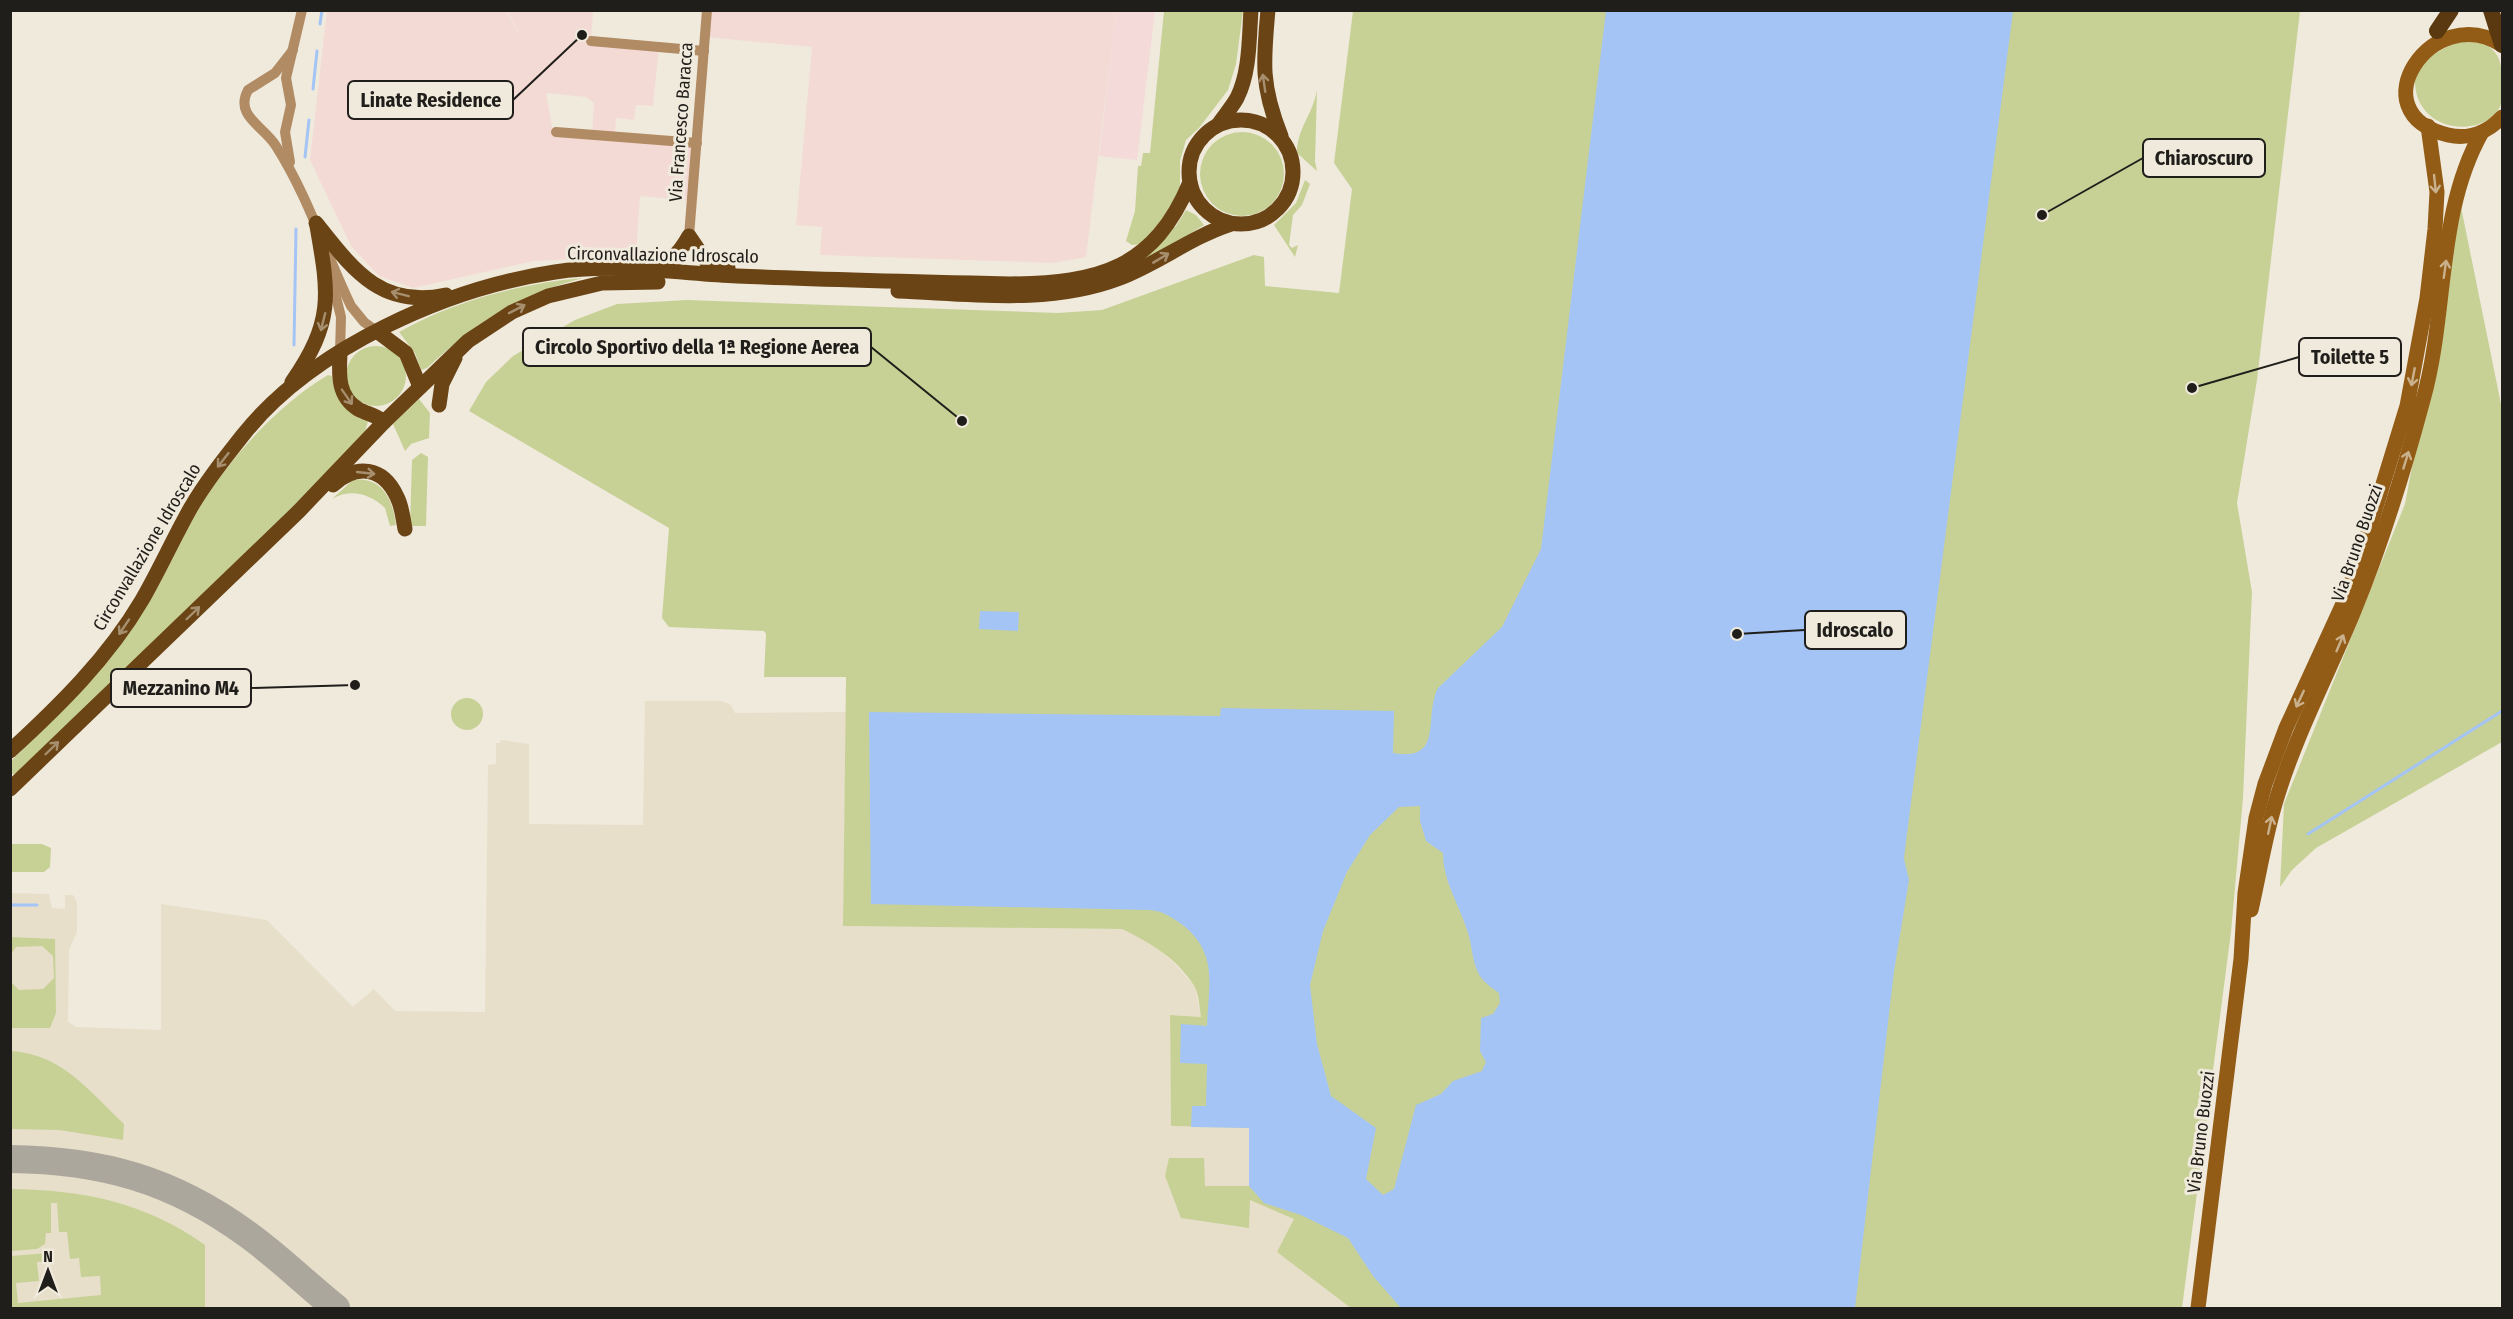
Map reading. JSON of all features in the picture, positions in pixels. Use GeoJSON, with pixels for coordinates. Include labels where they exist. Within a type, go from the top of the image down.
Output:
{"type":"FeatureCollection","features":[{"type":"Feature","properties":{"kind":"highway"},"geometry":{"type":"LineString","coordinates":[[2437,32],[2451,10]]}},
{"type":"Feature","properties":{"kind":"highway"},"geometry":{"type":"LineString","coordinates":[[2491,10],[2502,45]]}},
{"type":"Feature","properties":{"kind":"main road"},"geometry":{"type":"LineString","coordinates":[[1251,10],[1242,84],[1236,98],[1218,125],[1197,144],[1190,162],[1190,182],[1204,209],[1231,224],[1252,224],[1263,220],[1282,206],[1288,196],[1294,174],[1293,162],[1282,138],[1264,84],[1262,68],[1268,10]]}},
{"type":"Feature","properties":{"kind":"main road"},"geometry":{"type":"LineString","coordinates":[[2495,124],[2451,135],[2428,126],[2415,112],[2409,101],[2406,76],[2410,58],[2417,47],[2437,32],[2454,27],[2472,27],[2488,33],[2502,45]]}},
{"type":"Feature","properties":{"kind":"main road"},"geometry":{"type":"LineString","coordinates":[[1218,125],[1242,120],[1254,121],[1265,125],[1282,138]]}},
{"type":"Feature","properties":{"kind":"main road","name":"Via Bruno Buozzi"},"geometry":{"type":"LineString","coordinates":[[2241,959],[2275,803],[2355,609],[2409,450],[2424,397],[2435,341],[2457,187],[2469,154],[2495,124]]}},
{"type":"Feature","properties":{"kind":"main road","name":"Via Bruno Buozzi"},"geometry":{"type":"LineString","coordinates":[[2198,1308],[2241,959],[2246,883],[2265,784],[2360,559],[2407,406],[2427,298],[2435,229],[2437,192],[2428,126]]}},
{"type":"Feature","properties":{"kind":"main road","name":"Circonvallazione Idroscalo"},"geometry":{"type":"LineString","coordinates":[[10,751],[63,701],[118,636],[141,601],[210,479],[254,422],[284,393],[340,353],[429,307],[499,285],[578,270],[1010,284],[1060,282],[1108,271],[1139,255],[1169,224],[1190,182]]}},
{"type":"Feature","properties":{"kind":"main road"},"geometry":{"type":"LineString","coordinates":[[316,223],[354,270],[373,284],[392,293],[433,297],[499,285]]}},
{"type":"Feature","properties":{"kind":"main road"},"geometry":{"type":"LineString","coordinates":[[284,393],[310,354],[324,317],[326,284],[316,223]]}},
{"type":"Feature","properties":{"kind":"main road","name":"Circonvallazione Idroscalo"},"geometry":{"type":"LineString","coordinates":[[10,789],[16,779],[299,511],[384,422],[468,341],[524,306],[570,290],[610,282],[668,282],[1009,296],[1065,292],[1118,279],[1141,269],[1204,233],[1231,224]]}},
{"type":"Feature","properties":{"kind":"main road"},"geometry":{"type":"LineString","coordinates":[[578,270],[609,263],[662,264],[682,250],[689,236],[710,265],[771,271],[787,278]]}},
{"type":"Feature","properties":{"kind":"main road"},"geometry":{"type":"LineString","coordinates":[[378,332],[406,353],[420,387]]}},
{"type":"Feature","properties":{"kind":"main road"},"geometry":{"type":"LineString","coordinates":[[439,405],[442,384],[450,367],[468,341]]}},
{"type":"Feature","properties":{"kind":"main road"},"geometry":{"type":"LineString","coordinates":[[340,353],[339,379],[345,397],[356,407],[384,422]]}},
{"type":"Feature","properties":{"kind":"main road"},"geometry":{"type":"LineString","coordinates":[[299,511],[345,475],[369,472],[385,478],[390,485],[398,498],[405,529]]}},
{"type":"Feature","properties":{"kind":"street"},"geometry":{"type":"LineString","coordinates":[[293,174],[286,142],[286,118],[291,105],[287,91],[287,76],[302,10]]}},
{"type":"Feature","properties":{"kind":"street","name":"Via Francesco Baracca"},"geometry":{"type":"LineString","coordinates":[[689,236],[707,10]]}},
{"type":"Feature","properties":{"kind":"street"},"geometry":{"type":"LineString","coordinates":[[591,41],[704,51]]}},
{"type":"Feature","properties":{"kind":"street"},"geometry":{"type":"LineString","coordinates":[[293,50],[278,70],[250,87],[244,101],[247,116],[273,140],[293,174],[351,306],[364,322],[378,332]]}},
{"type":"Feature","properties":{"kind":"street"},"geometry":{"type":"LineString","coordinates":[[264,80],[279,83],[287,91]]}},
{"type":"Feature","properties":{"kind":"street"},"geometry":{"type":"LineString","coordinates":[[260,126],[276,125],[286,118]]}},
{"type":"Feature","properties":{"kind":"street"},"geometry":{"type":"LineString","coordinates":[[556,132],[697,143]]}},
{"type":"Feature","properties":{"kind":"street"},"geometry":{"type":"LineString","coordinates":[[316,223],[340,312],[340,353]]}},
{"type":"Feature","properties":{"kind":"shaded area"},"geometry":{"type":"Polygon","coordinates":[[[327,10],[506,11],[525,43],[507,11],[593,11],[591,40],[659,47],[653,106],[636,105],[634,120],[616,118],[615,136],[697,143],[692,201],[640,196],[636,256],[534,261],[413,288],[379,276],[351,246],[310,160],[327,10]],[[546,93],[553,131],[592,135],[594,103],[586,97],[546,93]]]}},
{"type":"Feature","properties":{"kind":"shaded area"},"geometry":{"type":"Polygon","coordinates":[[[707,11],[1116,11],[1086,257],[1053,263],[820,255],[822,227],[796,225],[812,47],[705,37],[707,11]]]}},
{"type":"Feature","properties":{"kind":"shaded area"},"geometry":{"type":"Polygon","coordinates":[[[1116,11],[1155,11],[1137,160],[1099,156],[1116,11]]]}},
{"type":"Feature","properties":{"kind":"shaded area"},"geometry":{"type":"Polygon","coordinates":[[[645,701],[722,701],[731,705],[735,713],[846,712],[843,926],[1122,929],[1151,943],[1195,986],[1201,1017],[1170,1015],[1171,1126],[1249,1128],[1249,1186],[1294,1219],[1351,1308],[11,1308],[11,893],[49,894],[52,908],[65,909],[65,895],[73,895],[77,902],[77,932],[69,950],[68,1022],[76,1027],[161,1030],[161,904],[267,920],[353,1007],[374,989],[395,1011],[485,1012],[488,765],[496,764],[496,743],[500,743],[501,740],[529,744],[529,824],[643,825],[645,701]]]}},
{"type":"Feature","properties":{"kind":"green space"},"geometry":{"type":"Polygon","coordinates":[[[1164,11],[1243,11],[1236,64],[1228,90],[1199,128],[1186,140],[1180,161],[1180,197],[1142,244],[1132,245],[1126,241],[1135,211],[1138,166],[1141,166],[1143,153],[1150,153],[1164,11]]]}},
{"type":"Feature","properties":{"kind":"green space"},"geometry":{"type":"Polygon","coordinates":[[[1353,11],[2300,11],[2257,380],[2237,503],[2252,592],[2243,798],[2231,932],[2182,1308],[1351,1308],[1277,1252],[1294,1219],[1250,1200],[1249,1228],[1181,1218],[1165,1176],[1169,1158],[1204,1158],[1205,1186],[1249,1186],[1249,1128],[1171,1126],[1170,1015],[1201,1017],[1195,987],[1179,966],[1152,945],[1122,929],[843,926],[846,677],[764,677],[766,634],[764,631],[669,627],[662,618],[669,528],[469,411],[486,382],[513,356],[575,320],[617,304],[687,300],[1058,313],[1102,310],[1254,255],[1264,257],[1265,286],[1339,293],[1352,189],[1334,163],[1353,11]]]}},
{"type":"Feature","properties":{"kind":"green space"},"geometry":{"type":"Polygon","coordinates":[[[2469,35],[2491,48],[2498,58],[2502,72],[2502,101],[2494,114],[2482,123],[2466,127],[2449,125],[2434,118],[2422,106],[2415,87],[2417,63],[2469,35]]]}},
{"type":"Feature","properties":{"kind":"green space"},"geometry":{"type":"Polygon","coordinates":[[[1317,90],[1315,161],[1317,171],[1297,153],[1302,128],[1317,90]]]}},
{"type":"Feature","properties":{"kind":"green space"},"geometry":{"type":"Polygon","coordinates":[[[1242,132],[1258,135],[1272,144],[1281,158],[1284,174],[1281,190],[1272,204],[1258,213],[1242,216],[1226,213],[1212,204],[1203,190],[1200,174],[1203,158],[1212,144],[1226,135],[1242,132]]]}},
{"type":"Feature","properties":{"kind":"green space"},"geometry":{"type":"Polygon","coordinates":[[[1305,180],[1310,184],[1302,205],[1293,215],[1289,245],[1292,248],[1298,245],[1295,257],[1274,225],[1296,203],[1305,180]]]}},
{"type":"Feature","properties":{"kind":"green space"},"geometry":{"type":"Polygon","coordinates":[[[2461,207],[2502,409],[2502,742],[2316,848],[2292,870],[2280,887],[2284,804],[2405,504],[2461,207]]]}},
{"type":"Feature","properties":{"kind":"green space"},"geometry":{"type":"Polygon","coordinates":[[[1186,210],[1196,215],[1204,225],[1144,262],[1144,257],[1176,226],[1186,210]]]}},
{"type":"Feature","properties":{"kind":"green space"},"geometry":{"type":"Polygon","coordinates":[[[583,278],[538,293],[499,312],[463,337],[427,368],[421,370],[415,353],[399,332],[442,311],[488,295],[536,284],[583,278]]]}},
{"type":"Feature","properties":{"kind":"green space"},"geometry":{"type":"Polygon","coordinates":[[[370,346],[382,346],[393,351],[401,359],[406,376],[404,388],[393,401],[382,406],[370,406],[359,401],[351,393],[346,382],[346,370],[351,359],[359,351],[370,346]]]}},
{"type":"Feature","properties":{"kind":"green space"},"geometry":{"type":"Polygon","coordinates":[[[328,375],[332,376],[336,392],[343,404],[368,421],[365,432],[295,506],[16,774],[11,774],[11,761],[84,687],[134,626],[155,593],[197,512],[238,455],[254,436],[290,402],[328,375]]]}},
{"type":"Feature","properties":{"kind":"green space"},"geometry":{"type":"Polygon","coordinates":[[[419,399],[430,413],[429,438],[411,444],[405,451],[393,424],[419,399]]]}},
{"type":"Feature","properties":{"kind":"green space"},"geometry":{"type":"Polygon","coordinates":[[[421,453],[428,457],[426,526],[410,526],[412,460],[421,453]]]}},
{"type":"Feature","properties":{"kind":"green space"},"geometry":{"type":"Polygon","coordinates":[[[353,480],[372,482],[385,492],[392,507],[396,525],[390,526],[385,508],[367,496],[353,493],[332,499],[353,480]]]}},
{"type":"Feature","properties":{"kind":"green space"},"geometry":{"type":"Polygon","coordinates":[[[467,698],[478,703],[483,714],[478,725],[467,730],[456,725],[451,714],[456,703],[467,698]]]}},
{"type":"Feature","properties":{"kind":"green space"},"geometry":{"type":"Polygon","coordinates":[[[11,844],[42,844],[51,848],[50,867],[44,872],[11,872],[11,844]]]}},
{"type":"Feature","properties":{"kind":"green space"},"geometry":{"type":"Polygon","coordinates":[[[11,937],[55,939],[56,1013],[50,1028],[11,1028],[11,982],[19,990],[43,989],[54,978],[53,956],[42,946],[16,947],[11,954],[11,937]]]}},
{"type":"Feature","properties":{"kind":"green space"},"geometry":{"type":"Polygon","coordinates":[[[11,1051],[45,1059],[74,1076],[124,1124],[123,1140],[59,1130],[11,1129],[11,1051]]]}},
{"type":"Feature","properties":{"kind":"green space"},"geometry":{"type":"Polygon","coordinates":[[[11,1189],[63,1192],[112,1201],[160,1218],[182,1230],[205,1245],[205,1308],[11,1308],[11,1256],[48,1253],[49,1261],[37,1262],[39,1281],[16,1283],[18,1303],[101,1295],[100,1276],[81,1277],[79,1258],[70,1259],[67,1232],[59,1232],[57,1203],[51,1203],[51,1233],[46,1233],[45,1244],[37,1249],[11,1251],[11,1189]]]}},
{"type":"Feature","properties":{"kind":"water"},"geometry":{"type":"Polygon","coordinates":[[[1606,11],[2013,11],[1905,849],[1904,859],[1909,880],[1894,971],[1855,1308],[1401,1308],[1373,1276],[1348,1238],[1301,1215],[1264,1203],[1249,1186],[1249,1128],[1191,1127],[1192,1106],[1206,1106],[1207,1064],[1180,1063],[1181,1024],[1207,1026],[1209,972],[1202,948],[1184,926],[1164,913],[1150,910],[871,904],[869,712],[1220,716],[1221,708],[1394,711],[1393,753],[1409,754],[1420,751],[1426,744],[1438,688],[1502,627],[1541,549],[1606,11]],[[1420,806],[1399,807],[1370,835],[1347,872],[1323,931],[1310,985],[1317,1044],[1331,1096],[1376,1128],[1366,1179],[1383,1195],[1394,1189],[1416,1105],[1441,1094],[1453,1081],[1482,1071],[1486,1062],[1480,1051],[1481,1018],[1493,1014],[1500,1003],[1499,993],[1484,981],[1475,966],[1465,923],[1446,874],[1443,853],[1426,841],[1420,821],[1420,806]]]}},
{"type":"Feature","properties":{"kind":"water"},"geometry":{"type":"Polygon","coordinates":[[[980,611],[1019,612],[1018,631],[979,629],[980,611]]]}},
{"type":"Feature","properties":{"kind":"waterway"},"geometry":{"type":"LineString","coordinates":[[320,24],[322,10]]}},
{"type":"Feature","properties":{"kind":"waterway"},"geometry":{"type":"LineString","coordinates":[[313,89],[317,51]]}},
{"type":"Feature","properties":{"kind":"waterway"},"geometry":{"type":"LineString","coordinates":[[305,157],[309,120]]}},
{"type":"Feature","properties":{"kind":"waterway"},"geometry":{"type":"LineString","coordinates":[[294,345],[296,229]]}},
{"type":"Feature","properties":{"kind":"waterway"},"geometry":{"type":"LineString","coordinates":[[2308,834],[2502,711]]}},
{"type":"Feature","properties":{"kind":"waterway"},"geometry":{"type":"LineString","coordinates":[[10,905],[37,905]]}},
{"type":"Feature","properties":{"kind":"taxiway"},"geometry":{"type":"LineString","coordinates":[[10,1159],[44,1160],[106,1169],[164,1187],[219,1215],[247,1234],[336,1308]]}},
{"type":"Feature","properties":{"kind":"place","name":"Linate Residence"},"geometry":{"type":"Point","coordinates":[582,35]}},
{"type":"Feature","properties":{"kind":"place","name":"Chiaroscuro"},"geometry":{"type":"Point","coordinates":[2042,215]}},
{"type":"Feature","properties":{"kind":"place","name":"Toilette 5"},"geometry":{"type":"Point","coordinates":[2192,388]}},
{"type":"Feature","properties":{"kind":"place","name":"Circolo Sportivo della 1ª Regione Aerea"},"geometry":{"type":"Point","coordinates":[962,421]}},
{"type":"Feature","properties":{"kind":"place","name":"Idroscalo"},"geometry":{"type":"Point","coordinates":[1737,634]}},
{"type":"Feature","properties":{"kind":"place","name":"Mezzanino M4"},"geometry":{"type":"Point","coordinates":[355,685]}}]}
